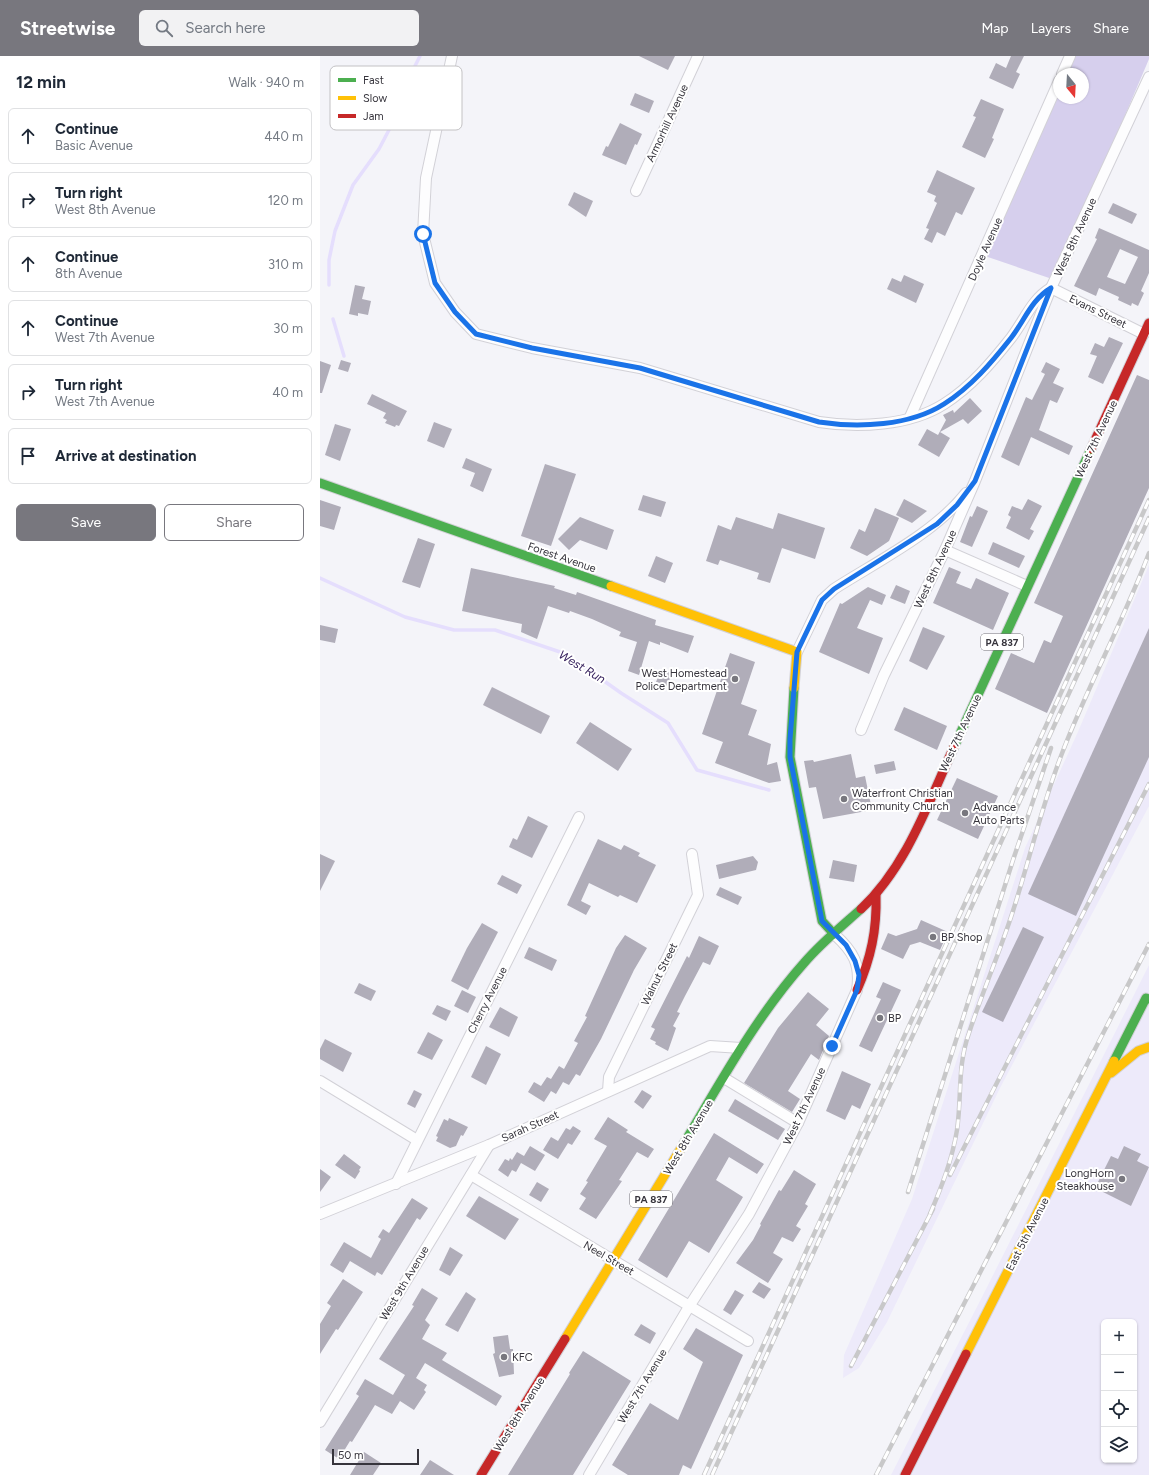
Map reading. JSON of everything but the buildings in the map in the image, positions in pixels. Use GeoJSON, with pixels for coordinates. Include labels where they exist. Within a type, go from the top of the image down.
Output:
{"type":"FeatureCollection","features":[{"type":"Feature","properties":{"kind":"main road","name":"West 7th Avenue"},"geometry":{"type":"LineString","coordinates":[[834,934],[876,895],[892,873],[910,842],[1149,323]]}},
{"type":"Feature","properties":{"kind":"main road","name":"Forest Avenue"},"geometry":{"type":"LineString","coordinates":[[320,483],[797,652]]}},
{"type":"Feature","properties":{"kind":"main road"},"geometry":{"type":"LineString","coordinates":[[797,652],[790,757],[822,921],[834,934]]}},
{"type":"Feature","properties":{"kind":"main road"},"geometry":{"type":"LineString","coordinates":[[857,990],[867,969],[875,942],[877,920],[876,895]]}},
{"type":"Feature","properties":{"kind":"main road","name":"West 8th Avenue"},"geometry":{"type":"LineString","coordinates":[[481,1475],[614,1260],[741,1048],[765,1013],[804,962],[834,934]]}},
{"type":"Feature","properties":{"kind":"main road","name":"East 5th Avenue"},"geometry":{"type":"LineString","coordinates":[[905,1475],[1148,997]]}},
{"type":"Feature","properties":{"kind":"main road"},"geometry":{"type":"LineString","coordinates":[[1107,1076],[1138,1051],[1149,1047]]}},
{"type":"Feature","properties":{"kind":"street"},"geometry":{"type":"LineString","coordinates":[[450,66],[452,56]]}},
{"type":"Feature","properties":{"kind":"street","name":"Armorhill Avenue"},"geometry":{"type":"LineString","coordinates":[[636,191],[679,94],[698,56]]}},
{"type":"Feature","properties":{"kind":"street"},"geometry":{"type":"LineString","coordinates":[[1065,68],[1070,56]]}},
{"type":"Feature","properties":{"kind":"street","name":"West 8th Avenue"},"geometry":{"type":"LineString","coordinates":[[861,730],[884,675],[945,550],[975,481],[1051,288],[1149,77]]}},
{"type":"Feature","properties":{"kind":"street","name":"Doyle Avenue"},"geometry":{"type":"LineString","coordinates":[[910,417],[1053,95]]}},
{"type":"Feature","properties":{"kind":"street"},"geometry":{"type":"LineString","coordinates":[[436,130],[426,178],[423,234],[435,283],[455,312],[476,334],[532,348],[640,368],[819,422],[841,425],[881,423],[910,417],[943,404],[979,375],[1015,333],[1035,300],[1051,288]]}},
{"type":"Feature","properties":{"kind":"street","name":"Evans Street"},"geometry":{"type":"LineString","coordinates":[[1051,288],[1144,334]]}},
{"type":"Feature","properties":{"kind":"street"},"geometry":{"type":"LineString","coordinates":[[797,652],[822,600],[834,589],[937,524],[957,505],[975,481]]}},
{"type":"Feature","properties":{"kind":"street"},"geometry":{"type":"LineString","coordinates":[[945,550],[1027,586]]}},
{"type":"Feature","properties":{"kind":"street","name":"Cherry Avenue"},"geometry":{"type":"LineString","coordinates":[[396,1184],[579,817]]}},
{"type":"Feature","properties":{"kind":"street","name":"Walnut Street"},"geometry":{"type":"LineString","coordinates":[[608,1091],[608,1077],[698,896],[692,854]]}},
{"type":"Feature","properties":{"kind":"street","name":"West 7th Avenue"},"geometry":{"type":"LineString","coordinates":[[589,1475],[690,1305],[749,1214],[798,1123],[857,990],[859,975],[855,961],[846,945],[834,934]]}},
{"type":"Feature","properties":{"kind":"street","name":"Sarah Street"},"geometry":{"type":"LineString","coordinates":[[320,1214],[489,1145],[710,1046],[741,1048]]}},
{"type":"Feature","properties":{"kind":"street"},"geometry":{"type":"LineString","coordinates":[[724,1078],[798,1123]]}},
{"type":"Feature","properties":{"kind":"street"},"geometry":{"type":"LineString","coordinates":[[320,1081],[417,1140]]}},
{"type":"Feature","properties":{"kind":"street","name":"West 9th Avenue"},"geometry":{"type":"LineString","coordinates":[[320,1422],[489,1145]]}},
{"type":"Feature","properties":{"kind":"street","name":"Neel Street"},"geometry":{"type":"LineString","coordinates":[[471,1174],[537,1216],[690,1305],[748,1341]]}},
{"type":"Feature","properties":{"kind":"shaded area"},"geometry":{"type":"Polygon","coordinates":[[[1069,56],[1149,56],[1055,280],[982,255],[1053,94],[1053,104],[1089,104],[1089,68],[1064,68],[1069,56]]]}},
{"type":"Feature","properties":{"kind":"shaded area"},"geometry":{"type":"Polygon","coordinates":[[[1149,565],[1149,806],[1000,1088],[887,1322],[859,1368],[843,1378],[844,1355],[912,1199],[1025,848],[1077,734],[1149,565]]]}},
{"type":"Feature","properties":{"kind":"shaded area"},"geometry":{"type":"Polygon","coordinates":[[[1149,965],[1149,1475],[891,1475],[981,1299],[1149,965]]]}},
{"type":"Feature","properties":{"kind":"waterway"},"geometry":{"type":"LineString","coordinates":[[415,66],[420,56]]}},
{"type":"Feature","properties":{"kind":"waterway"},"geometry":{"type":"LineString","coordinates":[[329,285],[329,260],[335,231],[353,185],[379,149],[389,130]]}},
{"type":"Feature","properties":{"kind":"waterway"},"geometry":{"type":"LineString","coordinates":[[333,319],[344,356]]}},
{"type":"Feature","properties":{"kind":"waterway","name":"West Run"},"geometry":{"type":"LineString","coordinates":[[320,578],[405,617],[454,630],[495,630],[566,654],[621,693],[668,723],[697,770],[769,790]]}},
{"type":"Feature","properties":{"kind":"railway"},"geometry":{"type":"LineString","coordinates":[[704,1475],[1149,500]]}},
{"type":"Feature","properties":{"kind":"railway"},"geometry":{"type":"LineString","coordinates":[[712,1475],[1149,518]]}},
{"type":"Feature","properties":{"kind":"railway"},"geometry":{"type":"LineString","coordinates":[[930,1214],[946,1173],[955,1141],[961,1070],[965,1046],[1012,914],[1047,795],[1071,730],[1128,604],[1149,553]]}},
{"type":"Feature","properties":{"kind":"railway"},"geometry":{"type":"LineString","coordinates":[[908,1192],[1013,860],[1051,748]]}},
{"type":"Feature","properties":{"kind":"railway"},"geometry":{"type":"LineString","coordinates":[[950,1175],[1149,784]]}},
{"type":"Feature","properties":{"kind":"railway"},"geometry":{"type":"LineString","coordinates":[[876,1475],[1149,944]]}},
{"type":"Feature","properties":{"kind":"railway"},"geometry":{"type":"LineString","coordinates":[[851,1366],[933,1209]]}},
{"type":"Feature","properties":{"kind":"traffic: fast"},"geometry":{"type":"LineString","coordinates":[[954,747],[1091,449]]}},
{"type":"Feature","properties":{"kind":"traffic: fast"},"geometry":{"type":"LineString","coordinates":[[320,483],[611,586]]}},
{"type":"Feature","properties":{"kind":"traffic: fast"},"geometry":{"type":"LineString","coordinates":[[794,688],[790,757],[822,921],[834,934]]}},
{"type":"Feature","properties":{"kind":"traffic: fast"},"geometry":{"type":"LineString","coordinates":[[683,1145],[739,1051],[770,1006],[811,956],[861,909]]}},
{"type":"Feature","properties":{"kind":"traffic: fast"},"geometry":{"type":"LineString","coordinates":[[1114,1061],[1146,998],[1149,999]]}},
{"type":"Feature","properties":{"kind":"traffic: slow"},"geometry":{"type":"LineString","coordinates":[[611,586],[797,652],[794,688]]}},
{"type":"Feature","properties":{"kind":"traffic: slow"},"geometry":{"type":"LineString","coordinates":[[1111,1073],[1138,1051],[1149,1047]]}},
{"type":"Feature","properties":{"kind":"traffic: slow"},"geometry":{"type":"LineString","coordinates":[[966,1354],[1114,1061]]}},
{"type":"Feature","properties":{"kind":"traffic: slow"},"geometry":{"type":"LineString","coordinates":[[565,1339],[683,1145]]}},
{"type":"Feature","properties":{"kind":"traffic: jam"},"geometry":{"type":"LineString","coordinates":[[1091,449],[1149,323]]}},
{"type":"Feature","properties":{"kind":"traffic: jam"},"geometry":{"type":"LineString","coordinates":[[861,909],[877,892],[904,854],[925,812],[954,747]]}},
{"type":"Feature","properties":{"kind":"traffic: jam"},"geometry":{"type":"LineString","coordinates":[[857,990],[866,967],[872,944],[876,895]]}},
{"type":"Feature","properties":{"kind":"traffic: jam"},"geometry":{"type":"LineString","coordinates":[[481,1475],[565,1339]]}},
{"type":"Feature","properties":{"kind":"traffic: jam"},"geometry":{"type":"LineString","coordinates":[[905,1475],[966,1354]]}},
{"type":"Feature","properties":{"kind":"place","name":"West Homestead Police Department"},"geometry":{"type":"Point","coordinates":[735,679]}},
{"type":"Feature","properties":{"kind":"place","name":"Waterfront Christian Community Church"},"geometry":{"type":"Point","coordinates":[844,799]}},
{"type":"Feature","properties":{"kind":"place","name":"Advance Auto Parts"},"geometry":{"type":"Point","coordinates":[965,813]}},
{"type":"Feature","properties":{"kind":"place","name":"BP Shop"},"geometry":{"type":"Point","coordinates":[933,937]}},
{"type":"Feature","properties":{"kind":"place","name":"BP"},"geometry":{"type":"Point","coordinates":[880,1018]}},
{"type":"Feature","properties":{"kind":"place","name":"LongHorn Steakhouse"},"geometry":{"type":"Point","coordinates":[1122,1179]}},
{"type":"Feature","properties":{"kind":"place","name":"KFC"},"geometry":{"type":"Point","coordinates":[504,1357]}},
{"type":"Feature","properties":{"kind":"route"},"geometry":{"type":"LineString","coordinates":[[423,234],[435,283],[455,312],[476,334],[532,348],[640,368],[819,422],[841,425],[889,423],[923,413],[943,404],[979,375],[1015,333],[1035,300],[1051,288],[975,481],[957,505],[937,524],[834,589],[822,600],[797,652],[790,757],[822,921],[846,945],[855,961],[859,975],[857,990],[832,1046]]}}]}
